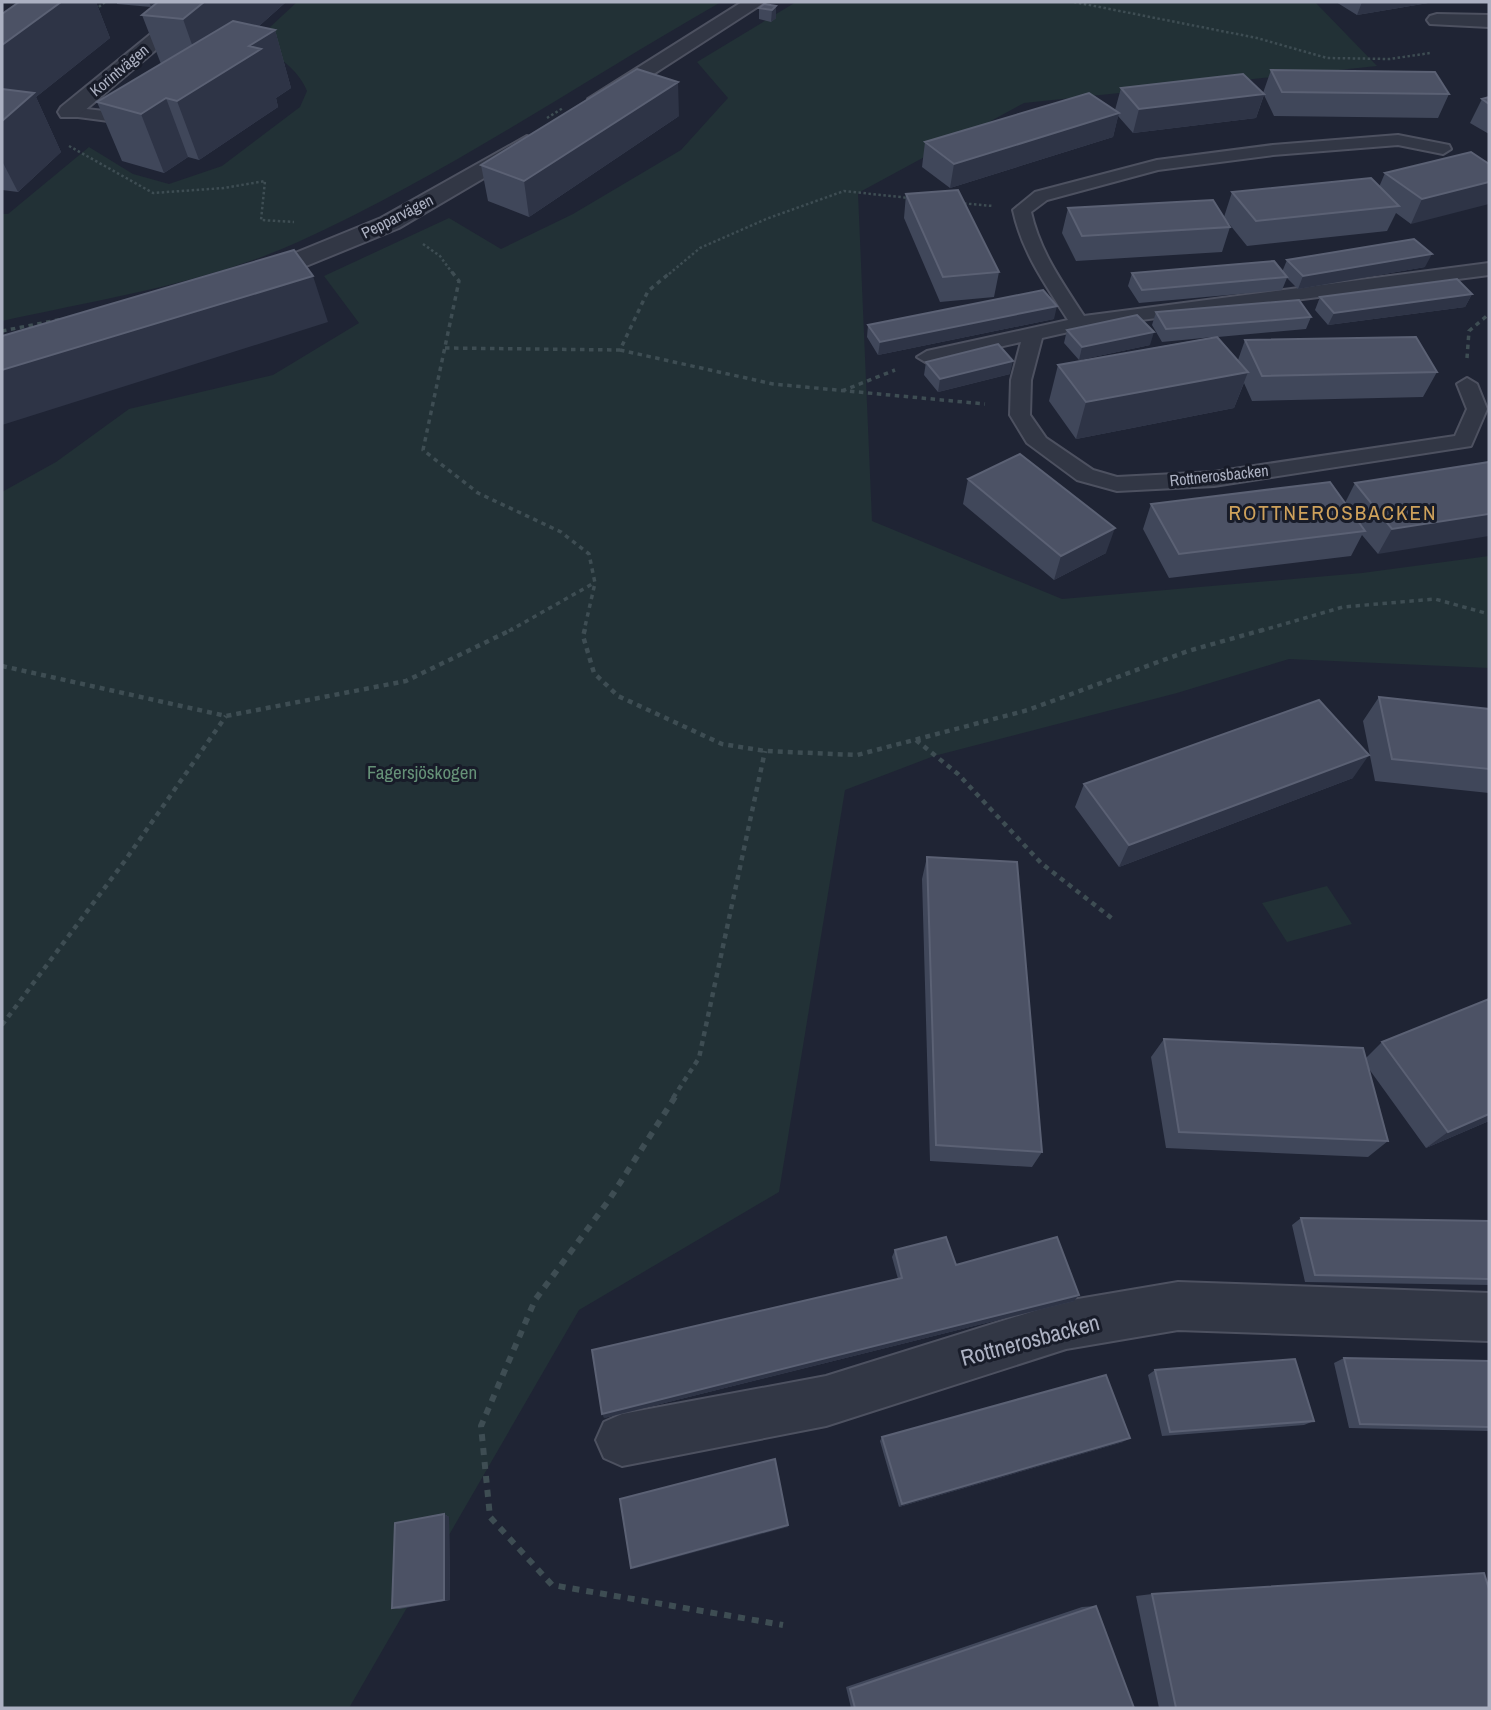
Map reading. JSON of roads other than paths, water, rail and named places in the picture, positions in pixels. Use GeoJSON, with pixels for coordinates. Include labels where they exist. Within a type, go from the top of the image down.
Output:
{"type":"FeatureCollection","features":[{"type":"Feature","properties":{"kind":"street","name":"Korintvägen"},"geometry":{"type":"LineString","coordinates":[[69,112],[202,2]]}},
{"type":"Feature","properties":{"kind":"street"},"geometry":{"type":"LineString","coordinates":[[578,112],[755,2]]}},
{"type":"Feature","properties":{"kind":"street"},"geometry":{"type":"LineString","coordinates":[[1437,20],[1489,21]]}},
{"type":"Feature","properties":{"kind":"street","name":"Pepparvägen"},"geometry":{"type":"LineString","coordinates":[[231,287],[390,223],[544,133]]}},
{"type":"Feature","properties":{"kind":"street","name":"Rottnerosbacken"},"geometry":{"type":"LineString","coordinates":[[622,1440],[826,1401],[1066,1325],[1178,1306],[1489,1317]]}},
{"type":"Feature","properties":{"kind":"lane"},"geometry":{"type":"LineString","coordinates":[[69,112],[145,120]]}},
{"type":"Feature","properties":{"kind":"lane"},"geometry":{"type":"LineString","coordinates":[[1079,323],[1047,278],[1026,237],[1022,209],[1041,196],[1157,165],[1273,150],[1398,140],[1443,149]]}},
{"type":"Feature","properties":{"kind":"lane"},"geometry":{"type":"LineString","coordinates":[[927,357],[1079,323],[1489,269]]}},
{"type":"Feature","properties":{"kind":"lane","name":"Rottnerosbacken"},"geometry":{"type":"LineString","coordinates":[[1033,334],[1021,380],[1020,415],[1038,443],[1085,475],[1117,484],[1214,479],[1463,441],[1477,409],[1467,384]]}},
{"type":"Feature","properties":{"kind":"district","name":"ROTTNEROSBACKEN"},"geometry":{"type":"Point","coordinates":[1333,513]}},
{"type":"Feature","properties":{"kind":"park label","name":"Fagersjöskogen"},"geometry":{"type":"Point","coordinates":[422,772]}}]}
